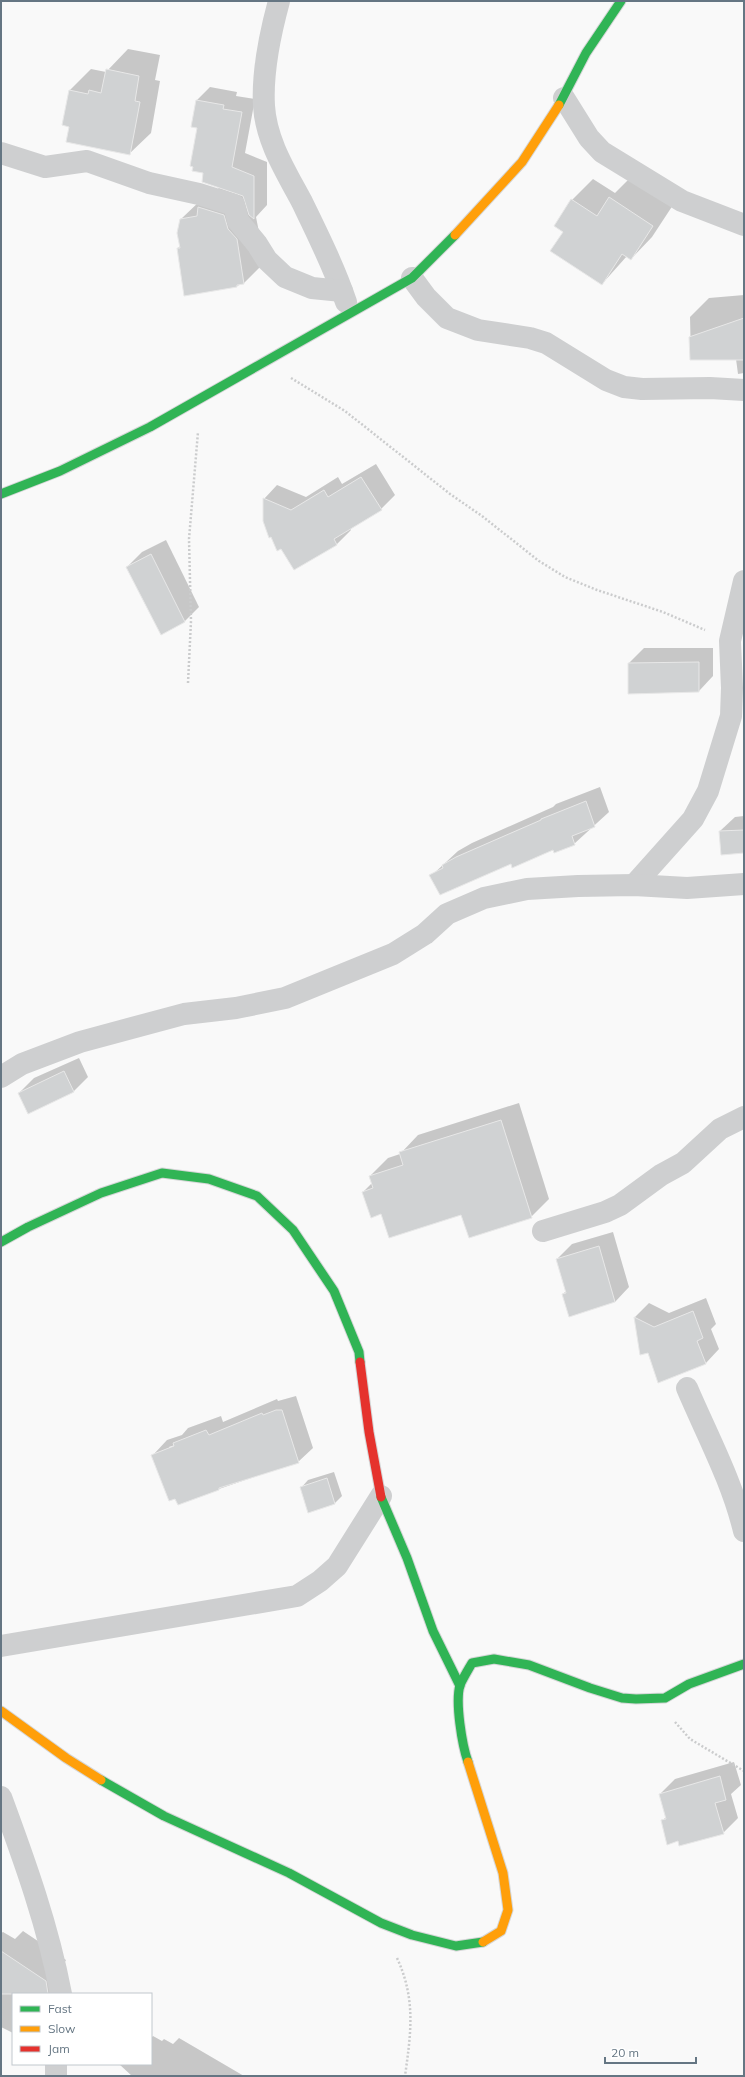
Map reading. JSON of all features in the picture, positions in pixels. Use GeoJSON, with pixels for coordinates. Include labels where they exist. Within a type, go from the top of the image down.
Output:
{"type":"FeatureCollection","features":[{"type":"Feature","properties":{"kind":"street"},"geometry":{"type":"LineString","coordinates":[[279,1],[272,30],[266,76],[264,107],[272,141],[291,183],[318,233],[342,291],[349,313]]}},
{"type":"Feature","properties":{"kind":"street"},"geometry":{"type":"LineString","coordinates":[[1,494],[67,468],[150,427],[412,278],[447,244],[522,162],[564,98],[586,53],[621,1]]}},
{"type":"Feature","properties":{"kind":"street"},"geometry":{"type":"LineString","coordinates":[[564,98],[589,138],[602,152],[682,201],[744,225]]}},
{"type":"Feature","properties":{"kind":"street"},"geometry":{"type":"LineString","coordinates":[[1,153],[45,167],[87,161],[150,183],[199,194],[234,205],[238,221],[258,244],[267,260],[285,277],[312,288],[342,291]]}},
{"type":"Feature","properties":{"kind":"street"},"geometry":{"type":"LineString","coordinates":[[412,278],[426,297],[447,318],[478,330],[530,338],[546,343],[606,380],[624,387],[648,389],[710,388],[744,390]]}},
{"type":"Feature","properties":{"kind":"street"},"geometry":{"type":"LineString","coordinates":[[634,885],[692,819],[708,791],[731,716],[732,688],[730,641],[744,581]]}},
{"type":"Feature","properties":{"kind":"street"},"geometry":{"type":"LineString","coordinates":[[1,1077],[22,1064],[80,1042],[184,1014],[236,1008],[285,998],[393,954],[424,934],[447,914],[484,898],[527,889],[634,885],[687,888],[744,884]]}},
{"type":"Feature","properties":{"kind":"street"},"geometry":{"type":"LineString","coordinates":[[543,1231],[605,1212],[620,1205],[661,1175],[683,1163],[720,1130],[744,1117]]}},
{"type":"Feature","properties":{"kind":"street"},"geometry":{"type":"LineString","coordinates":[[1,1242],[28,1227],[101,1193],[162,1174],[209,1179],[257,1196],[293,1230],[334,1291],[359,1352],[368,1432],[381,1496],[407,1558],[433,1631],[460,1686]]}},
{"type":"Feature","properties":{"kind":"street"},"geometry":{"type":"LineString","coordinates":[[687,1388],[720,1460],[739,1510],[744,1531]]}},
{"type":"Feature","properties":{"kind":"street"},"geometry":{"type":"LineString","coordinates":[[1,1646],[297,1596],[320,1581],[337,1566],[381,1496]]}},
{"type":"Feature","properties":{"kind":"street"},"geometry":{"type":"LineString","coordinates":[[1,1711],[66,1758],[129,1796],[214,1840],[289,1873],[381,1923],[412,1935],[456,1946],[483,1942],[501,1931],[508,1910],[503,1873],[463,1747],[459,1710],[460,1686],[472,1663],[494,1659],[529,1665],[590,1688],[622,1698],[636,1699],[665,1698],[689,1684],[744,1664]]}},
{"type":"Feature","properties":{"kind":"street"},"geometry":{"type":"LineString","coordinates":[[1,1797],[29,1871],[55,1959],[61,1993]]}},
{"type":"Feature","properties":{"kind":"street"},"geometry":{"type":"LineString","coordinates":[[56,2065],[56,2076]]}},
{"type":"Feature","properties":{"kind":"path"},"geometry":{"type":"LineString","coordinates":[[264,361],[345,411],[450,494],[482,516],[539,561],[565,577],[597,590],[663,612],[730,641]]}},
{"type":"Feature","properties":{"kind":"path"},"geometry":{"type":"LineString","coordinates":[[188,683],[191,621],[189,539],[201,397]]}},
{"type":"Feature","properties":{"kind":"path"},"geometry":{"type":"LineString","coordinates":[[665,1698],[669,1712],[676,1724],[690,1739],[744,1771]]}},
{"type":"Feature","properties":{"kind":"path"},"geometry":{"type":"LineString","coordinates":[[381,1923],[402,1970],[410,2000],[411,2028],[405,2076]]}},
{"type":"Feature","properties":{"kind":"building"},"geometry":{"type":"Polygon","coordinates":[[[106,69],[139,76],[135,101],[140,102],[130,155],[66,142],[69,127],[62,125],[69,90],[88,94],[89,90],[101,93],[106,69]]]}},
{"type":"Feature","properties":{"kind":"building"},"geometry":{"type":"Polygon","coordinates":[[[196,100],[224,105],[223,109],[242,112],[232,167],[254,176],[254,219],[249,215],[243,196],[202,182],[203,173],[192,171],[193,167],[190,166],[197,128],[191,127],[196,100]]]}},
{"type":"Feature","properties":{"kind":"building"},"geometry":{"type":"Polygon","coordinates":[[[609,197],[653,226],[631,260],[622,254],[602,285],[550,251],[563,232],[554,226],[571,199],[597,216],[609,197]]]}},
{"type":"Feature","properties":{"kind":"building"},"geometry":{"type":"Polygon","coordinates":[[[198,207],[224,215],[228,229],[237,239],[244,284],[237,285],[237,287],[184,296],[177,248],[180,248],[177,233],[180,219],[197,216],[198,207]]]}},
{"type":"Feature","properties":{"kind":"building"},"geometry":{"type":"Polygon","coordinates":[[[744,318],[744,360],[690,360],[689,337],[744,318]]]}},
{"type":"Feature","properties":{"kind":"building"},"geometry":{"type":"Polygon","coordinates":[[[361,477],[382,510],[334,539],[337,545],[294,570],[281,549],[277,551],[271,537],[269,538],[263,521],[263,498],[291,510],[324,490],[328,497],[361,477]]]}},
{"type":"Feature","properties":{"kind":"building"},"geometry":{"type":"Polygon","coordinates":[[[151,554],[185,622],[161,635],[126,567],[151,554]]]}},
{"type":"Feature","properties":{"kind":"building"},"geometry":{"type":"Polygon","coordinates":[[[699,662],[699,692],[628,694],[628,663],[699,662]]]}},
{"type":"Feature","properties":{"kind":"building"},"geometry":{"type":"Polygon","coordinates":[[[586,801],[595,827],[572,836],[575,845],[554,853],[553,850],[512,868],[511,864],[440,895],[429,875],[443,868],[442,865],[456,857],[541,819],[586,801]]]}},
{"type":"Feature","properties":{"kind":"building"},"geometry":{"type":"Polygon","coordinates":[[[744,830],[744,853],[721,855],[719,831],[744,830]]]}},
{"type":"Feature","properties":{"kind":"building"},"geometry":{"type":"Polygon","coordinates":[[[64,1071],[74,1092],[28,1114],[18,1093],[64,1071]]]}},
{"type":"Feature","properties":{"kind":"building"},"geometry":{"type":"Polygon","coordinates":[[[501,1120],[532,1218],[469,1238],[461,1215],[389,1238],[381,1214],[371,1218],[362,1192],[373,1188],[369,1176],[403,1165],[399,1152],[501,1120]]]}},
{"type":"Feature","properties":{"kind":"building"},"geometry":{"type":"Polygon","coordinates":[[[599,1246],[615,1302],[569,1317],[562,1294],[566,1293],[556,1259],[599,1246]]]}},
{"type":"Feature","properties":{"kind":"building"},"geometry":{"type":"Polygon","coordinates":[[[693,1311],[703,1338],[697,1341],[706,1364],[658,1383],[648,1353],[640,1355],[634,1317],[654,1327],[693,1311]]]}},
{"type":"Feature","properties":{"kind":"building"},"geometry":{"type":"Polygon","coordinates":[[[276,1410],[282,1410],[299,1463],[219,1488],[219,1490],[178,1505],[175,1499],[169,1501],[151,1455],[174,1446],[173,1443],[206,1430],[209,1435],[262,1413],[263,1415],[276,1410]]]}},
{"type":"Feature","properties":{"kind":"building"},"geometry":{"type":"Polygon","coordinates":[[[327,1478],[335,1504],[308,1513],[300,1487],[327,1478]]]}},
{"type":"Feature","properties":{"kind":"building"},"geometry":{"type":"Polygon","coordinates":[[[720,1776],[726,1800],[715,1803],[724,1834],[679,1846],[678,1841],[667,1845],[661,1820],[666,1819],[659,1794],[720,1776]]]}},
{"type":"Feature","properties":{"kind":"building"},"geometry":{"type":"Polygon","coordinates":[[[1,1951],[46,1981],[48,1993],[12,1993],[1,1994],[1,1951]]]}},
{"type":"Feature","properties":{"kind":"traffic: fast"},"geometry":{"type":"LineString","coordinates":[[559,105],[586,53],[621,1]]}},
{"type":"Feature","properties":{"kind":"traffic: fast"},"geometry":{"type":"LineString","coordinates":[[1,494],[60,471],[150,427],[412,278],[455,235]]}},
{"type":"Feature","properties":{"kind":"traffic: fast"},"geometry":{"type":"LineString","coordinates":[[1,1242],[28,1227],[101,1193],[162,1173],[209,1179],[257,1196],[293,1230],[334,1291],[359,1352],[360,1362]]}},
{"type":"Feature","properties":{"kind":"traffic: fast"},"geometry":{"type":"LineString","coordinates":[[381,1497],[407,1558],[433,1631],[460,1686]]}},
{"type":"Feature","properties":{"kind":"traffic: fast"},"geometry":{"type":"LineString","coordinates":[[468,1762],[460,1724],[458,1702],[460,1685],[472,1663],[494,1659],[529,1665],[590,1688],[622,1698],[636,1699],[665,1698],[689,1684],[744,1664]]}},
{"type":"Feature","properties":{"kind":"traffic: fast"},"geometry":{"type":"LineString","coordinates":[[101,1780],[164,1816],[289,1873],[381,1923],[412,1935],[456,1946],[483,1942]]}},
{"type":"Feature","properties":{"kind":"traffic: slow"},"geometry":{"type":"LineString","coordinates":[[455,235],[522,162],[559,105]]}},
{"type":"Feature","properties":{"kind":"traffic: slow"},"geometry":{"type":"LineString","coordinates":[[1,1711],[66,1758],[101,1780]]}},
{"type":"Feature","properties":{"kind":"traffic: slow"},"geometry":{"type":"LineString","coordinates":[[468,1762],[503,1873],[508,1910],[501,1931],[483,1942]]}},
{"type":"Feature","properties":{"kind":"traffic: jam"},"geometry":{"type":"LineString","coordinates":[[360,1362],[369,1432],[381,1497]]}}]}
